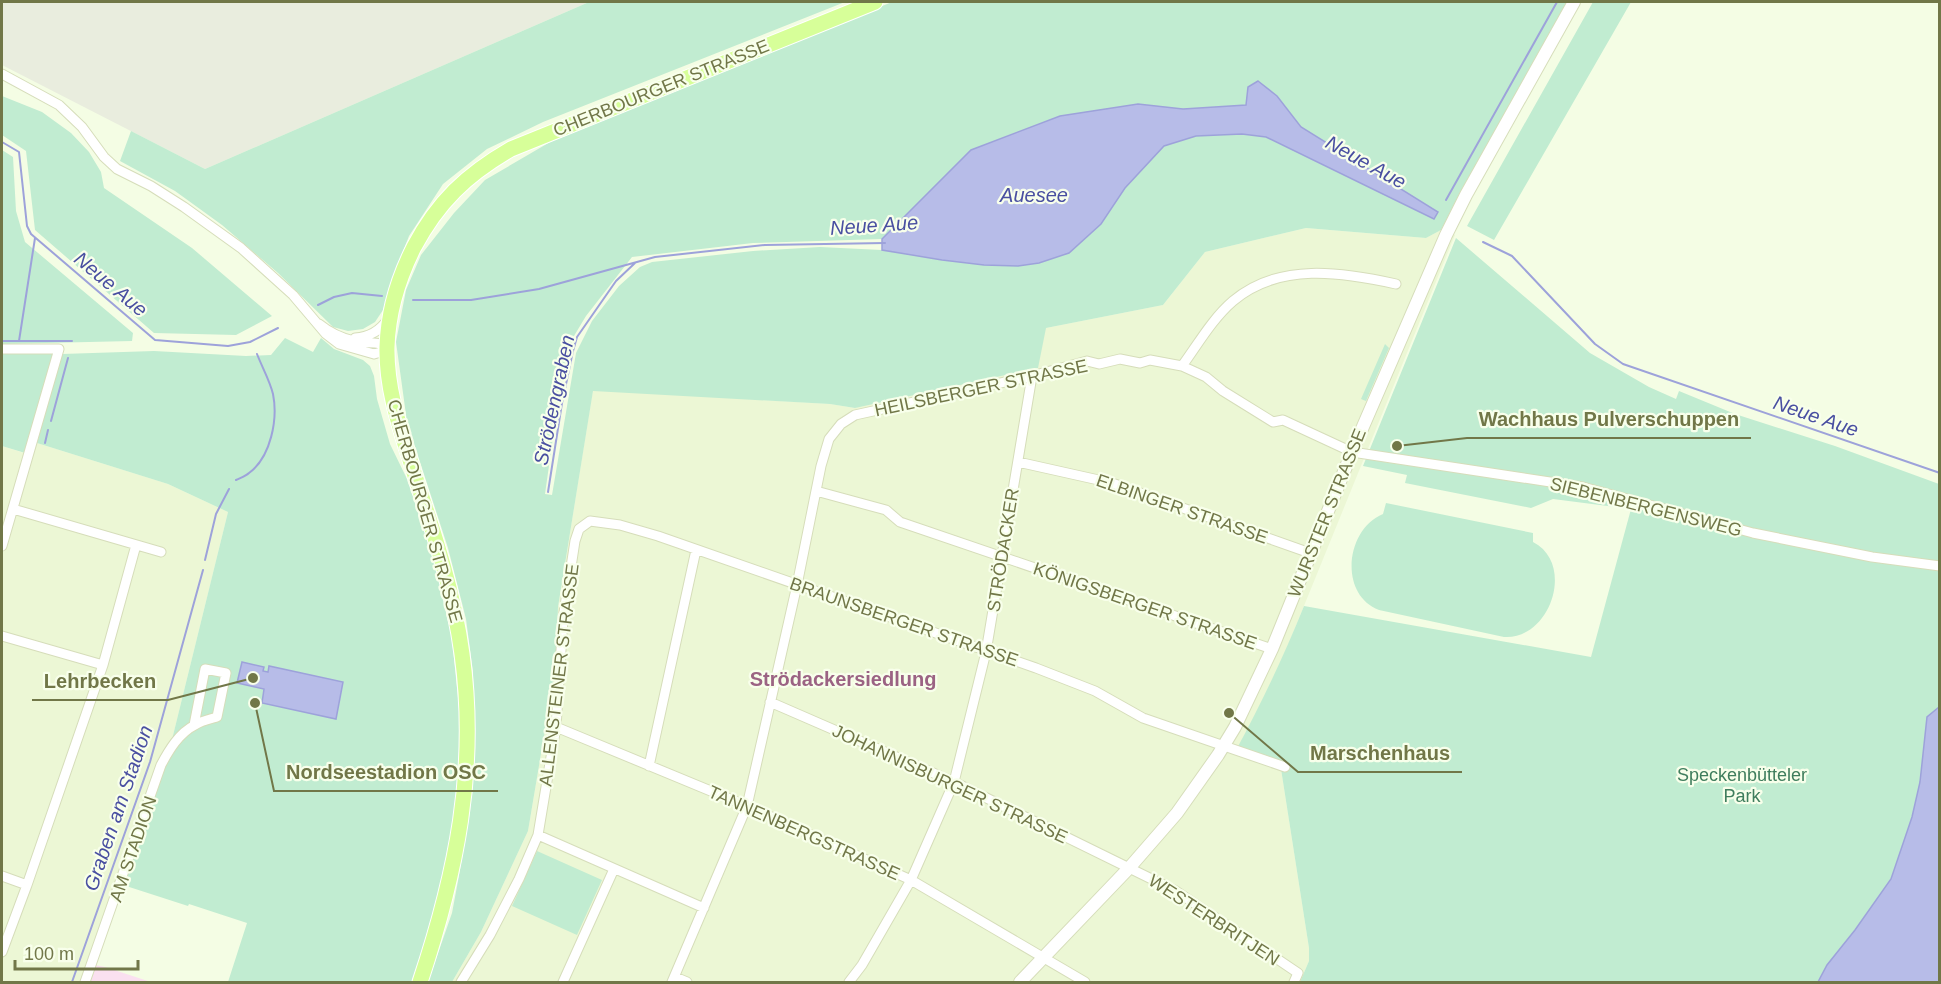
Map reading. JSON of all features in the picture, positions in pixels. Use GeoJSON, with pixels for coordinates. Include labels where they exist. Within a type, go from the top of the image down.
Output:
{"type":"FeatureCollection","features":[{"type":"Feature","properties":{"kind":"main road","name":"CHERBOURGER STRASSE"},"geometry":{"type":"LineString","coordinates":[[420,982],[446,899],[457,850],[466,763],[466,692],[462,654],[449,586],[402,436],[390,383],[387,348],[392,311],[404,268],[430,221],[453,190],[494,159],[530,141],[875,2]]}},
{"type":"Feature","properties":{"kind":"street","name":"WURSTER STRASSE"},"geometry":{"type":"LineString","coordinates":[[1020,982],[1130,867],[1177,813],[1225,745],[1272,649],[1419,294],[1462,202],[1574,2]]}},
{"type":"Feature","properties":{"kind":"street"},"geometry":{"type":"LineString","coordinates":[[2,74],[59,105],[117,169],[151,186],[184,207],[241,248],[327,331],[342,338],[365,343],[379,343],[387,348],[374,354],[339,345],[326,334],[319,324]]}},
{"type":"Feature","properties":{"kind":"street"},"geometry":{"type":"LineString","coordinates":[[1182,366],[1221,313],[1246,291],[1263,282],[1281,276],[1315,273],[1364,277],[1396,284]]}},
{"type":"Feature","properties":{"kind":"street"},"geometry":{"type":"LineString","coordinates":[[342,338],[361,338],[373,334],[384,326],[392,311]]}},
{"type":"Feature","properties":{"kind":"street"},"geometry":{"type":"LineString","coordinates":[[2,349],[59,349],[2,546]]}},
{"type":"Feature","properties":{"kind":"street"},"geometry":{"type":"LineString","coordinates":[[352,349],[381,364],[390,383]]}},
{"type":"Feature","properties":{"kind":"street","name":"HEILSBERGER STRASSE"},"geometry":{"type":"LineString","coordinates":[[816,491],[829,439],[841,424],[855,414],[1032,376],[1087,361],[1099,364],[1120,359],[1140,363],[1150,360],[1182,366],[1206,377],[1223,391],[1274,422],[1282,420],[1352,452]]}},
{"type":"Feature","properties":{"kind":"street","name":"STRÖDACKER"},"geometry":{"type":"LineString","coordinates":[[849,982],[862,965],[911,880],[954,782],[986,652],[1032,376]]}},
{"type":"Feature","properties":{"kind":"street","name":"SIEBENBERGENSWEG"},"geometry":{"type":"LineString","coordinates":[[1352,452],[1583,487],[1753,533],[1872,557],[1940,566]]}},
{"type":"Feature","properties":{"kind":"street","name":"ELBINGER STRASSE"},"geometry":{"type":"LineString","coordinates":[[1017,462],[1112,483],[1310,554]]}},
{"type":"Feature","properties":{"kind":"street"},"geometry":{"type":"LineString","coordinates":[[687,982],[674,980],[747,806],[816,491]]}},
{"type":"Feature","properties":{"kind":"street","name":"KÖNIGSBERGER STRASSE"},"geometry":{"type":"LineString","coordinates":[[816,491],[886,510],[900,522],[1272,649]]}},
{"type":"Feature","properties":{"kind":"street"},"geometry":{"type":"LineString","coordinates":[[13,509],[161,552]]}},
{"type":"Feature","properties":{"kind":"street","name":"BRAUNSBERGER STRASSE"},"geometry":{"type":"LineString","coordinates":[[579,529],[590,521],[620,525],[696,549],[1095,691],[1143,718],[1285,767]]}},
{"type":"Feature","properties":{"kind":"street","name":"ALLENSTEINER STRASSE"},"geometry":{"type":"LineString","coordinates":[[461,982],[490,935],[538,835],[556,727],[563,619],[579,529]]}},
{"type":"Feature","properties":{"kind":"street"},"geometry":{"type":"LineString","coordinates":[[2,952],[103,665],[136,545]]}},
{"type":"Feature","properties":{"kind":"street"},"geometry":{"type":"LineString","coordinates":[[649,766],[696,549]]}},
{"type":"Feature","properties":{"kind":"street"},"geometry":{"type":"LineString","coordinates":[[2,636],[103,665]]}},
{"type":"Feature","properties":{"kind":"street","name":"AM STADION"},"geometry":{"type":"LineString","coordinates":[[85,982],[161,765],[169,750],[183,734],[194,725],[218,717],[226,673],[206,669],[194,725]]}},
{"type":"Feature","properties":{"kind":"street","name":"JOHANNISBURGER STRASSE"},"geometry":{"type":"LineString","coordinates":[[770,702],[954,782],[1130,867]]}},
{"type":"Feature","properties":{"kind":"street","name":"TANNENBERGSTRASSE"},"geometry":{"type":"LineString","coordinates":[[556,727],[747,806],[911,880],[1085,982]]}},
{"type":"Feature","properties":{"kind":"street"},"geometry":{"type":"LineString","coordinates":[[538,835],[704,908]]}},
{"type":"Feature","properties":{"kind":"street","name":"WESTERBRITJEN"},"geometry":{"type":"LineString","coordinates":[[1130,867],[1176,891],[1296,978]]}},
{"type":"Feature","properties":{"kind":"street"},"geometry":{"type":"LineString","coordinates":[[563,982],[614,869]]}},
{"type":"Feature","properties":{"kind":"street"},"geometry":{"type":"LineString","coordinates":[[2,876],[27,885]]}},
{"type":"Feature","properties":{"kind":"shaded area"},"geometry":{"type":"Polygon","coordinates":[[[2,2],[589,2],[205,169],[2,65],[2,2]]]}},
{"type":"Feature","properties":{"kind":"shaded area"},"geometry":{"type":"Polygon","coordinates":[[[1306,228],[1426,238],[1441,230],[1455,235],[1264,699],[1281,769],[1309,948],[1309,961],[1300,982],[452,982],[481,932],[528,831],[556,665],[558,607],[593,390],[830,404],[855,408],[1046,328],[1163,305],[1205,252],[1306,228]]]}},
{"type":"Feature","properties":{"kind":"shaded area"},"geometry":{"type":"Polygon","coordinates":[[[37,443],[168,484],[228,512],[165,768],[88,982],[2,982],[2,446],[24,453],[37,443]]]}},
{"type":"Feature","properties":{"kind":"shaded area"},"geometry":{"type":"Polygon","coordinates":[[[95,965],[105,967],[151,982],[88,982],[95,965]]]}},
{"type":"Feature","properties":{"kind":"green space"},"geometry":{"type":"Polygon","coordinates":[[[589,2],[845,2],[543,122],[487,149],[443,184],[409,236],[383,310],[375,322],[363,329],[348,331],[333,327],[278,273],[222,225],[175,191],[120,161],[131,131],[205,169],[589,2]]]}},
{"type":"Feature","properties":{"kind":"green space"},"geometry":{"type":"Polygon","coordinates":[[[892,2],[1570,2],[1441,230],[1426,238],[1306,228],[1205,252],[1163,305],[1046,328],[1038,368],[855,408],[830,404],[593,391],[558,607],[556,665],[528,831],[481,932],[452,982],[428,982],[452,913],[470,812],[473,765],[473,672],[466,619],[448,548],[407,422],[396,342],[406,290],[421,255],[454,213],[485,180],[557,138],[892,2]],[[1277,96],[1246,105],[1183,109],[1138,104],[971,150],[882,239],[753,243],[632,257],[586,316],[574,336],[558,402],[545,494],[552,495],[576,353],[592,321],[619,286],[640,267],[652,262],[753,251],[820,247],[882,250],[984,265],[1018,266],[1039,263],[1069,253],[1101,224],[1125,188],[1164,146],[1196,136],[1242,134],[1266,137],[1434,219],[1438,212],[1301,127],[1277,96]]]}},
{"type":"Feature","properties":{"kind":"green space"},"geometry":{"type":"Polygon","coordinates":[[[1593,2],[1631,2],[1494,240],[1467,226],[1593,2]]]}},
{"type":"Feature","properties":{"kind":"green space"},"geometry":{"type":"Polygon","coordinates":[[[2,96],[42,112],[71,133],[89,152],[101,172],[104,188],[192,248],[272,316],[236,335],[154,333],[35,230],[26,151],[2,135],[2,96]]]}},
{"type":"Feature","properties":{"kind":"green space"},"geometry":{"type":"Polygon","coordinates":[[[2,150],[13,157],[16,211],[25,242],[133,333],[132,341],[2,344],[2,150]]]}},
{"type":"Feature","properties":{"kind":"green space","name":"Speckenbütteler Park"},"geometry":{"type":"Polygon","coordinates":[[[1456,238],[1590,353],[1649,387],[1676,399],[1679,391],[1735,414],[1835,446],[1939,484],[1939,982],[1300,982],[1309,961],[1309,948],[1281,769],[1235,752],[1272,680],[1304,606],[1591,657],[1631,509],[1553,499],[1531,508],[1405,483],[1407,475],[1363,466],[1456,238]]]}},
{"type":"Feature","properties":{"kind":"green space"},"geometry":{"type":"Polygon","coordinates":[[[285,338],[313,352],[321,338],[334,349],[363,360],[370,366],[390,444],[410,482],[423,517],[450,619],[461,753],[457,804],[444,880],[414,982],[228,982],[247,923],[123,885],[165,768],[228,512],[168,484],[37,443],[62,354],[154,351],[246,356],[271,355],[285,338]]]}},
{"type":"Feature","properties":{"kind":"green space"},"geometry":{"type":"Polygon","coordinates":[[[1385,344],[1389,348],[1366,401],[1361,399],[1385,344]]]}},
{"type":"Feature","properties":{"kind":"green space"},"geometry":{"type":"Polygon","coordinates":[[[2,353],[54,353],[25,453],[2,446],[2,353]]]}},
{"type":"Feature","properties":{"kind":"green space"},"geometry":{"type":"Polygon","coordinates":[[[1386,503],[1533,533],[1533,542],[1546,553],[1553,567],[1555,583],[1552,599],[1545,614],[1534,627],[1520,635],[1504,637],[1379,610],[1366,602],[1357,590],[1352,577],[1355,547],[1361,533],[1383,514],[1386,503]]]}},
{"type":"Feature","properties":{"kind":"green space"},"geometry":{"type":"Polygon","coordinates":[[[537,851],[602,880],[577,935],[512,906],[537,851]]]}},
{"type":"Feature","properties":{"kind":"water","name":"Auesee"},"geometry":{"type":"Polygon","coordinates":[[[1258,81],[1277,96],[1301,127],[1438,212],[1434,219],[1266,137],[1242,134],[1196,136],[1164,146],[1125,188],[1101,224],[1069,253],[1039,263],[1018,266],[984,265],[882,250],[882,239],[971,150],[1060,116],[1138,104],[1183,109],[1246,105],[1248,87],[1258,81]]]}},
{"type":"Feature","properties":{"kind":"water"},"geometry":{"type":"Polygon","coordinates":[[[242,662],[264,667],[263,671],[268,672],[269,666],[343,682],[336,719],[262,703],[264,689],[237,683],[242,662]]]}},
{"type":"Feature","properties":{"kind":"water"},"geometry":{"type":"Polygon","coordinates":[[[1939,707],[1939,982],[1818,982],[1827,965],[1891,879],[1912,817],[1920,782],[1927,717],[1939,707]]]}},
{"type":"Feature","properties":{"kind":"waterway"},"geometry":{"type":"LineString","coordinates":[[1446,200],[1557,2]]}},
{"type":"Feature","properties":{"kind":"waterway","name":"Neue Aue"},"geometry":{"type":"LineString","coordinates":[[2,142],[19,152],[27,226],[31,234],[155,340],[228,346],[250,342],[278,328]]}},
{"type":"Feature","properties":{"kind":"waterway"},"geometry":{"type":"LineString","coordinates":[[35,238],[19,341],[72,341]]}},
{"type":"Feature","properties":{"kind":"waterway","name":"Neue Aue"},"geometry":{"type":"LineString","coordinates":[[1483,242],[1512,256],[1595,344],[1623,364],[1940,473]]}},
{"type":"Feature","properties":{"kind":"waterway","name":"Neue Aue"},"geometry":{"type":"LineString","coordinates":[[413,300],[471,300],[539,289],[655,257],[765,245],[885,243]]}},
{"type":"Feature","properties":{"kind":"waterway","name":"Strödengraben"},"geometry":{"type":"LineString","coordinates":[[548,492],[562,403],[577,337],[616,281],[635,263]]}},
{"type":"Feature","properties":{"kind":"waterway","name":"Neue Aue"},"geometry":{"type":"LineString","coordinates":[[318,305],[334,297],[352,293],[382,296]]}},
{"type":"Feature","properties":{"kind":"waterway"},"geometry":{"type":"LineString","coordinates":[[2,341],[19,341]]}},
{"type":"Feature","properties":{"kind":"waterway","name":"Graben am Stadion"},"geometry":{"type":"LineString","coordinates":[[236,480],[257,466],[268,448],[273,426],[273,394],[257,354]]}},
{"type":"Feature","properties":{"kind":"waterway"},"geometry":{"type":"LineString","coordinates":[[51,421],[68,358]]}},
{"type":"Feature","properties":{"kind":"waterway"},"geometry":{"type":"LineString","coordinates":[[45,443],[48,430]]}},
{"type":"Feature","properties":{"kind":"waterway","name":"Graben am Stadion"},"geometry":{"type":"LineString","coordinates":[[205,560],[216,514],[229,489]]}},
{"type":"Feature","properties":{"kind":"waterway","name":"Graben am Stadion"},"geometry":{"type":"LineString","coordinates":[[72,982],[150,762],[203,570]]}},
{"type":"Feature","properties":{"kind":"place","name":"Wachhaus Pulverschuppen"},"geometry":{"type":"Point","coordinates":[1397,446]}},
{"type":"Feature","properties":{"kind":"place","name":"Lehrbecken"},"geometry":{"type":"Point","coordinates":[253,678]}},
{"type":"Feature","properties":{"kind":"place","name":"Nordseestadion OSC"},"geometry":{"type":"Point","coordinates":[255,703]}},
{"type":"Feature","properties":{"kind":"place","name":"Marschenhaus"},"geometry":{"type":"Point","coordinates":[1229,713]}},
{"type":"Feature","properties":{"kind":"district","name":"Strödackersiedlung"},"geometry":{"type":"Point","coordinates":[843,679]}}]}
